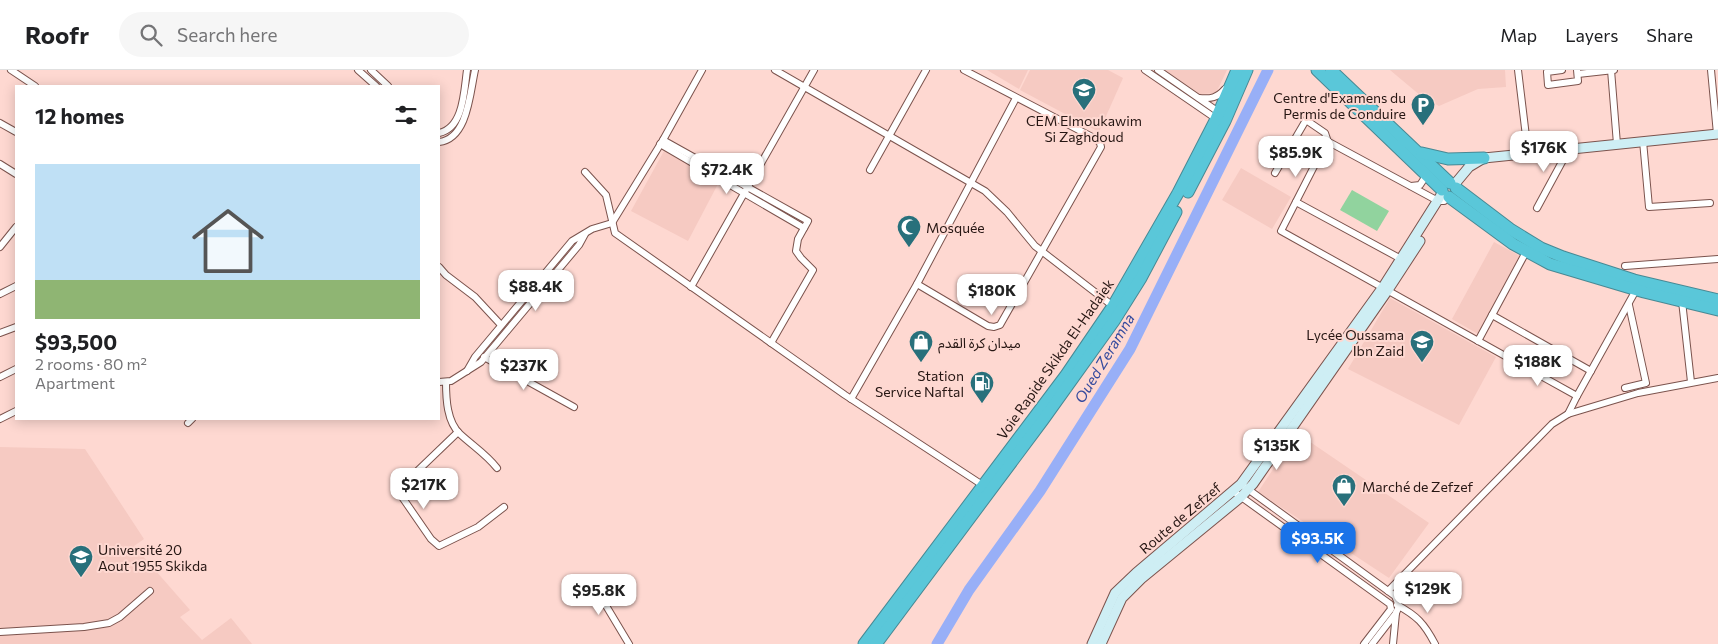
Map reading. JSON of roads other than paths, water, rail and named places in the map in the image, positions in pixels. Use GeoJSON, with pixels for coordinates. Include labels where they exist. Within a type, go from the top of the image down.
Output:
{"type":"FeatureCollection","features":[{"type":"Feature","properties":{"kind":"highway","name":"Voie Rapide Skikda El-Hadaiek"},"geometry":{"type":"LineString","coordinates":[[864,644],[1065,389],[1129,298],[1247,70]]}},
{"type":"Feature","properties":{"kind":"highway"},"geometry":{"type":"LineString","coordinates":[[1317,70],[1447,193],[1526,252],[1550,264],[1573,272],[1718,310]]}},
{"type":"Feature","properties":{"kind":"highway"},"geometry":{"type":"LineString","coordinates":[[1331,70],[1417,151],[1447,193],[1541,248],[1563,257],[1634,280],[1718,300]]}},
{"type":"Feature","properties":{"kind":"highway","name":"Voie Rapide Skikda El-Hadaiek"},"geometry":{"type":"LineString","coordinates":[[876,644],[1113,306],[1222,118],[1235,75]]}},
{"type":"Feature","properties":{"kind":"highway"},"geometry":{"type":"LineString","coordinates":[[1417,151],[1441,159],[1484,158]]}},
{"type":"Feature","properties":{"kind":"main road"},"geometry":{"type":"LineString","coordinates":[[1484,158],[1717,134]]}},
{"type":"Feature","properties":{"kind":"main road","name":"Route de Zefzef"},"geometry":{"type":"LineString","coordinates":[[1101,644],[1122,598],[1245,487],[1386,289],[1447,193],[1469,166],[1484,158]]}},
{"type":"Feature","properties":{"kind":"main road","name":"Route de Zefzef"},"geometry":{"type":"LineString","coordinates":[[1092,644],[1115,593],[1136,573],[1237,494]]}},
{"type":"Feature","properties":{"kind":"street"},"geometry":{"type":"LineString","coordinates":[[11,70],[34,85]]}},
{"type":"Feature","properties":{"kind":"street"},"geometry":{"type":"LineString","coordinates":[[358,70],[375,85]]}},
{"type":"Feature","properties":{"kind":"street"},"geometry":{"type":"LineString","coordinates":[[370,70],[387,85]]}},
{"type":"Feature","properties":{"kind":"street"},"geometry":{"type":"LineString","coordinates":[[440,133],[444,132],[452,125],[460,111],[467,70]]}},
{"type":"Feature","properties":{"kind":"street"},"geometry":{"type":"LineString","coordinates":[[440,142],[447,140],[457,131],[466,115],[475,70]]}},
{"type":"Feature","properties":{"kind":"street"},"geometry":{"type":"LineString","coordinates":[[467,371],[474,357],[572,241],[592,229],[612,222],[662,142],[702,70]]}},
{"type":"Feature","properties":{"kind":"street"},"geometry":{"type":"LineString","coordinates":[[775,70],[971,182],[1000,204],[1024,234],[1042,251],[1113,306]]}},
{"type":"Feature","properties":{"kind":"street"},"geometry":{"type":"LineString","coordinates":[[691,287],[814,70]]}},
{"type":"Feature","properties":{"kind":"street"},"geometry":{"type":"LineString","coordinates":[[870,170],[926,70]]}},
{"type":"Feature","properties":{"kind":"street"},"geometry":{"type":"LineString","coordinates":[[1145,70],[1222,118]]}},
{"type":"Feature","properties":{"kind":"street"},"geometry":{"type":"LineString","coordinates":[[1158,70],[1197,97],[1222,118]]}},
{"type":"Feature","properties":{"kind":"street"},"geometry":{"type":"LineString","coordinates":[[1518,70],[1528,153]]}},
{"type":"Feature","properties":{"kind":"street"},"geometry":{"type":"LineString","coordinates":[[1562,70],[1546,72],[1548,84],[1578,81],[1577,72],[1612,70],[1617,144]]}},
{"type":"Feature","properties":{"kind":"street"},"geometry":{"type":"LineString","coordinates":[[1711,70],[1717,134]]}},
{"type":"Feature","properties":{"kind":"street"},"geometry":{"type":"LineString","coordinates":[[917,284],[988,326],[997,326],[1002,323],[1100,150],[1101,145],[1096,139],[967,71]]}},
{"type":"Feature","properties":{"kind":"street"},"geometry":{"type":"LineString","coordinates":[[1197,97],[1213,98],[1220,95],[1235,75]]}},
{"type":"Feature","properties":{"kind":"street"},"geometry":{"type":"LineString","coordinates":[[851,399],[917,284],[1016,98]]}},
{"type":"Feature","properties":{"kind":"street"},"geometry":{"type":"LineString","coordinates":[[1276,173],[1306,120],[1325,133],[1328,142],[1410,186],[1447,193]]}},
{"type":"Feature","properties":{"kind":"street"},"geometry":{"type":"LineString","coordinates":[[0,123],[15,131]]}},
{"type":"Feature","properties":{"kind":"street"},"geometry":{"type":"LineString","coordinates":[[452,125],[457,131]]}},
{"type":"Feature","properties":{"kind":"street"},"geometry":{"type":"LineString","coordinates":[[1643,141],[1649,207],[1710,202]]}},
{"type":"Feature","properties":{"kind":"street"},"geometry":{"type":"LineString","coordinates":[[662,142],[746,190],[808,221],[798,239],[796,251],[813,270],[770,343]]}},
{"type":"Feature","properties":{"kind":"street"},"geometry":{"type":"LineString","coordinates":[[1328,142],[1281,231],[1577,396]]}},
{"type":"Feature","properties":{"kind":"street"},"geometry":{"type":"LineString","coordinates":[[1537,208],[1569,148]]}},
{"type":"Feature","properties":{"kind":"street"},"geometry":{"type":"LineString","coordinates":[[0,164],[15,173]]}},
{"type":"Feature","properties":{"kind":"street"},"geometry":{"type":"LineString","coordinates":[[1410,186],[1420,184],[1424,179],[1424,171]]}},
{"type":"Feature","properties":{"kind":"street"},"geometry":{"type":"LineString","coordinates":[[585,172],[606,195],[615,233],[851,399],[987,488]]}},
{"type":"Feature","properties":{"kind":"street"},"geometry":{"type":"LineString","coordinates":[[746,190],[804,228]]}},
{"type":"Feature","properties":{"kind":"street"},"geometry":{"type":"LineString","coordinates":[[1296,202],[1404,261]]}},
{"type":"Feature","properties":{"kind":"street"},"geometry":{"type":"LineString","coordinates":[[0,246],[15,228]]}},
{"type":"Feature","properties":{"kind":"street"},"geometry":{"type":"LineString","coordinates":[[497,468],[488,456],[458,432],[447,408],[442,382],[460,376],[484,357],[579,245],[586,233]]}},
{"type":"Feature","properties":{"kind":"street"},"geometry":{"type":"LineString","coordinates":[[1478,341],[1526,252]]}},
{"type":"Feature","properties":{"kind":"street"},"geometry":{"type":"LineString","coordinates":[[1625,266],[1718,259]]}},
{"type":"Feature","properties":{"kind":"street"},"geometry":{"type":"LineString","coordinates":[[440,269],[475,297],[501,325]]}},
{"type":"Feature","properties":{"kind":"street"},"geometry":{"type":"LineString","coordinates":[[0,294],[15,286]]}},
{"type":"Feature","properties":{"kind":"street"},"geometry":{"type":"LineString","coordinates":[[1568,414],[1636,290]]}},
{"type":"Feature","properties":{"kind":"street"},"geometry":{"type":"LineString","coordinates":[[1682,301],[1691,382]]}},
{"type":"Feature","properties":{"kind":"street"},"geometry":{"type":"LineString","coordinates":[[1625,388],[1646,383],[1629,305]]}},
{"type":"Feature","properties":{"kind":"street"},"geometry":{"type":"LineString","coordinates":[[1492,315],[1591,372]]}},
{"type":"Feature","properties":{"kind":"street"},"geometry":{"type":"LineString","coordinates":[[0,334],[15,327]]}},
{"type":"Feature","properties":{"kind":"street"},"geometry":{"type":"LineString","coordinates":[[484,357],[574,407]]}},
{"type":"Feature","properties":{"kind":"street"},"geometry":{"type":"LineString","coordinates":[[0,377],[15,370]]}},
{"type":"Feature","properties":{"kind":"street"},"geometry":{"type":"LineString","coordinates":[[1388,591],[1552,424],[1568,414],[1638,393],[1718,378]]}},
{"type":"Feature","properties":{"kind":"street"},"geometry":{"type":"LineString","coordinates":[[0,419],[15,412]]}},
{"type":"Feature","properties":{"kind":"street"},"geometry":{"type":"LineString","coordinates":[[458,432],[407,481],[401,490],[402,497],[431,539],[439,546],[478,527],[504,507]]}},
{"type":"Feature","properties":{"kind":"street"},"geometry":{"type":"LineString","coordinates":[[1245,487],[1395,596],[1398,610],[1393,644]]}},
{"type":"Feature","properties":{"kind":"street"},"geometry":{"type":"LineString","coordinates":[[1237,494],[1398,610],[1412,613],[1426,628],[1435,644]]}},
{"type":"Feature","properties":{"kind":"street"},"geometry":{"type":"LineString","coordinates":[[572,582],[592,589],[602,599],[629,644]]}},
{"type":"Feature","properties":{"kind":"street"},"geometry":{"type":"LineString","coordinates":[[0,632],[84,627],[109,623],[120,617],[150,591]]}},
{"type":"Feature","properties":{"kind":"street"},"geometry":{"type":"LineString","coordinates":[[1364,644],[1391,609],[1390,604],[1383,598]]}},
{"type":"Feature","properties":{"kind":"street"},"geometry":{"type":"LineString","coordinates":[[1372,644],[1398,610]]}},
{"type":"Feature","properties":{"kind":"waterway","name":"Oued Zeramna"},"geometry":{"type":"LineString","coordinates":[[937,644],[969,590],[1040,491],[1130,349],[1268,70]]}},
{"type":"Feature","properties":{"kind":"place","name":"CEM Elmoukawim Si Zaghdoud"},"geometry":{"type":"Point","coordinates":[1084,111]}},
{"type":"Feature","properties":{"kind":"place","name":"Centre d'Examens du Permis de Conduire"},"geometry":{"type":"Point","coordinates":[1423,126]}},
{"type":"Feature","properties":{"kind":"place","name":"Mosquée"},"geometry":{"type":"Point","coordinates":[909,248]}},
{"type":"Feature","properties":{"kind":"place","name":"ميدان كرة القدم"},"geometry":{"type":"Point","coordinates":[921,363]}},
{"type":"Feature","properties":{"kind":"place","name":"Lycée Oussama Ibn Zaid"},"geometry":{"type":"Point","coordinates":[1422,363]}},
{"type":"Feature","properties":{"kind":"place","name":"Station Service Naftal"},"geometry":{"type":"Point","coordinates":[982,404]}},
{"type":"Feature","properties":{"kind":"place","name":"Marché de Zefzef"},"geometry":{"type":"Point","coordinates":[1344,507]}},
{"type":"Feature","properties":{"kind":"place","name":"Université 20 Aout 1955 Skikda"},"geometry":{"type":"Point","coordinates":[81,578]}}]}
